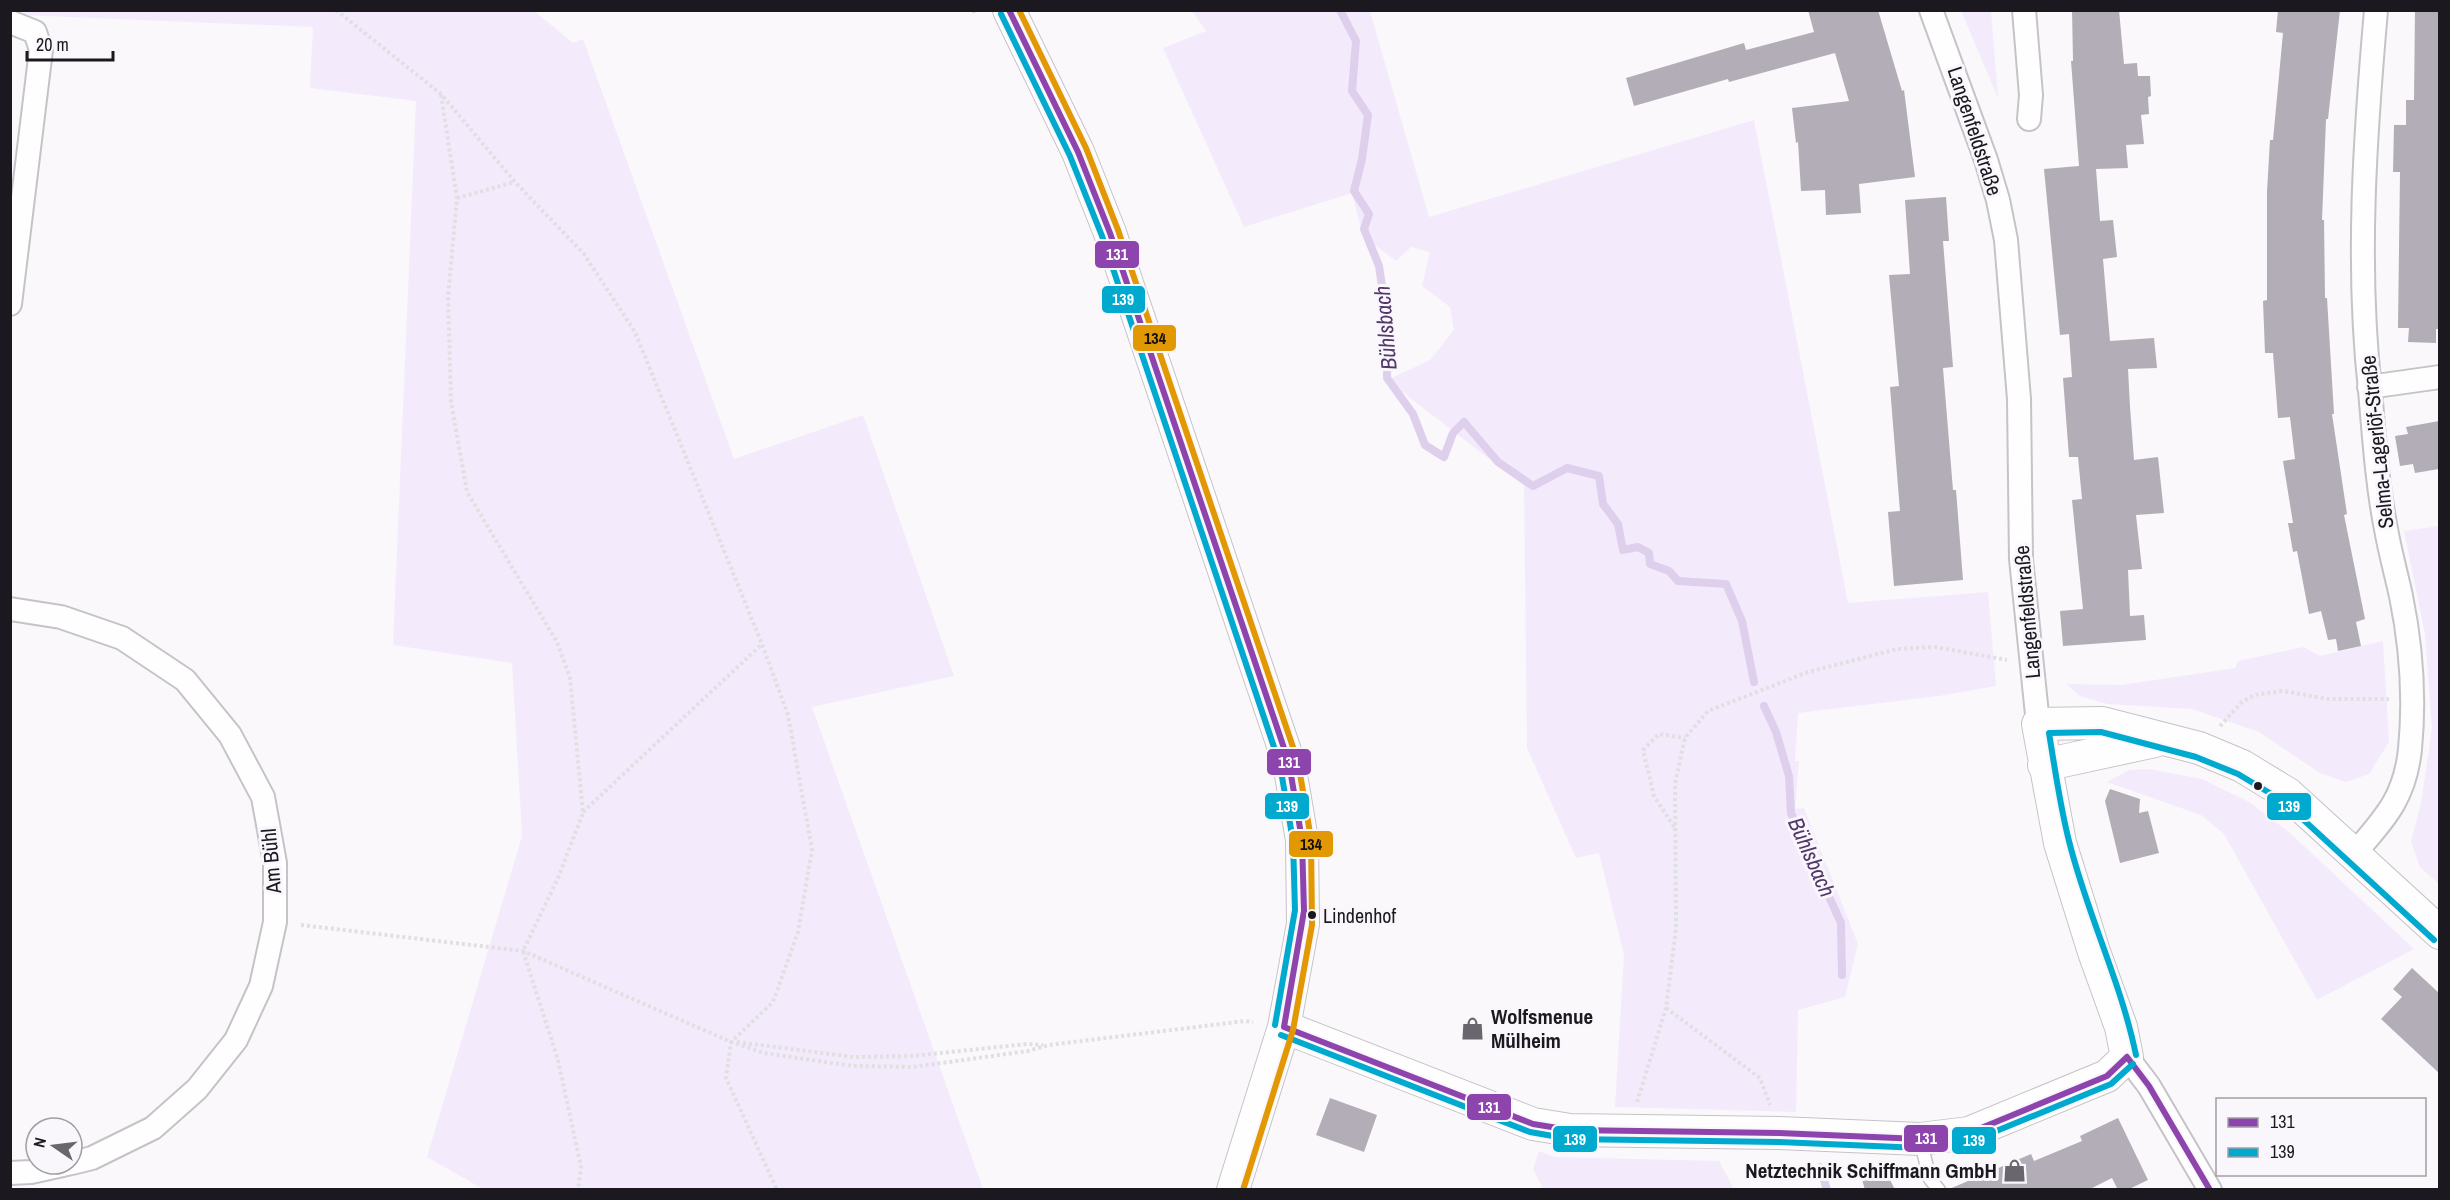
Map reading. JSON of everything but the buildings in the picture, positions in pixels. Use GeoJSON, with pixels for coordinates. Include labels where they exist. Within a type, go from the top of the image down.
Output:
{"type":"FeatureCollection","features":[{"type":"Feature","properties":{"kind":"street"},"geometry":{"type":"LineString","coordinates":[[1009,10],[1078,152],[1110,233],[1289,763],[1302,840],[1304,911],[1284,1027],[1233,1190]]}},
{"type":"Feature","properties":{"kind":"street","name":"Langenfeldstraße"},"geometry":{"type":"LineString","coordinates":[[1931,10],[1986,160],[1998,200],[2006,240],[2019,399],[2021,559],[2030,662],[2044,765],[2061,843],[2094,952],[2121,1027],[2127,1058],[2149,1086],[2210,1190]]}},
{"type":"Feature","properties":{"kind":"street"},"geometry":{"type":"LineString","coordinates":[[2024,10],[2031,95],[2029,119]]}},
{"type":"Feature","properties":{"kind":"street","name":"Selma-Lagerlöf-Straße"},"geometry":{"type":"LineString","coordinates":[[2354,854],[2393,808],[2406,776],[2410,748],[2412,699],[2410,650],[2401,597],[2385,528],[2369,387],[2364,280],[2364,149],[2376,10]]}},
{"type":"Feature","properties":{"kind":"street"},"geometry":{"type":"LineString","coordinates":[[10,304],[41,50],[35,32],[12,19]]}},
{"type":"Feature","properties":{"kind":"street"},"geometry":{"type":"LineString","coordinates":[[2369,387],[2439,377]]}},
{"type":"Feature","properties":{"kind":"street","name":"Am Bühl"},"geometry":{"type":"LineString","coordinates":[[10,609],[61,617],[122,638],[185,680],[230,735],[263,797],[275,863],[275,922],[261,986],[236,1040],[198,1089],[153,1128],[84,1160]]}},
{"type":"Feature","properties":{"kind":"street"},"geometry":{"type":"LineString","coordinates":[[2038,724],[2102,723],[2199,748],[2242,766],[2288,794],[2439,933]]}},
{"type":"Feature","properties":{"kind":"street"},"geometry":{"type":"LineString","coordinates":[[2044,765],[2161,740]]}},
{"type":"Feature","properties":{"kind":"street"},"geometry":{"type":"LineString","coordinates":[[1284,1027],[1533,1124],[1570,1130],[1779,1133],[1920,1139],[1969,1133],[2107,1076],[2127,1058]]}},
{"type":"Feature","properties":{"kind":"lane"},"geometry":{"type":"LineString","coordinates":[[1920,1139],[1930,1179],[1939,1190]]}},
{"type":"Feature","properties":{"kind":"path"},"geometry":{"type":"LineString","coordinates":[[336,10],[441,94],[515,182],[584,254],[635,332],[762,644],[788,715],[812,850],[798,932],[773,1002],[730,1042],[726,1078],[777,1190]]}},
{"type":"Feature","properties":{"kind":"path"},"geometry":{"type":"LineString","coordinates":[[441,94],[458,198],[448,297],[450,402],[467,492],[557,642],[570,678],[583,813]]}},
{"type":"Feature","properties":{"kind":"path"},"geometry":{"type":"LineString","coordinates":[[458,198],[515,182]]}},
{"type":"Feature","properties":{"kind":"path"},"geometry":{"type":"LineString","coordinates":[[578,1190],[581,1167],[558,1060],[523,951],[558,878],[583,813],[762,644]]}},
{"type":"Feature","properties":{"kind":"path"},"geometry":{"type":"LineString","coordinates":[[1630,1132],[1666,1008],[1676,928],[1675,783],[1685,738],[1708,711],[1808,672],[1897,649],[1935,647],[1997,660],[2030,662]]}},
{"type":"Feature","properties":{"kind":"path"},"geometry":{"type":"LineString","coordinates":[[2199,748],[2242,702],[2254,695],[2283,691],[2328,699],[2412,699]]}},
{"type":"Feature","properties":{"kind":"path"},"geometry":{"type":"LineString","coordinates":[[1674,828],[1654,796],[1643,750],[1659,734],[1685,738]]}},
{"type":"Feature","properties":{"kind":"path"},"geometry":{"type":"LineString","coordinates":[[275,922],[523,951],[730,1042],[764,1053],[853,1065],[913,1067],[1028,1051],[1049,1045],[1245,1021],[1284,1027]]}},
{"type":"Feature","properties":{"kind":"path"},"geometry":{"type":"LineString","coordinates":[[1666,1008],[1760,1078],[1779,1133]]}},
{"type":"Feature","properties":{"kind":"path"},"geometry":{"type":"LineString","coordinates":[[730,1042],[853,1057],[912,1056],[1027,1044],[1049,1045]]}},
{"type":"Feature","properties":{"kind":"shaded area"},"geometry":{"type":"Polygon","coordinates":[[[11,10],[533,10],[573,43],[583,39],[734,459],[863,415],[954,676],[812,707],[983,1189],[483,1189],[427,1157],[522,836],[512,663],[393,645],[416,101],[310,88],[313,27],[21,15],[11,13],[11,10]]]}},
{"type":"Feature","properties":{"kind":"shaded area"},"geometry":{"type":"Polygon","coordinates":[[[1192,11],[1370,11],[1429,217],[1754,120],[1848,603],[1988,592],[1996,686],[1939,696],[1798,713],[1795,761],[1799,761],[1795,809],[1804,808],[1858,944],[1845,997],[1798,1010],[1796,1112],[1615,1107],[1624,955],[1599,853],[1576,858],[1527,748],[1524,486],[1387,380],[1430,360],[1454,330],[1450,307],[1422,286],[1430,252],[1411,247],[1396,261],[1363,236],[1352,193],[1244,227],[1163,48],[1206,31],[1192,11]]]}},
{"type":"Feature","properties":{"kind":"shaded area"},"geometry":{"type":"Polygon","coordinates":[[[1961,11],[1991,11],[1998,98],[1961,11]]]}},
{"type":"Feature","properties":{"kind":"shaded area"},"geometry":{"type":"Polygon","coordinates":[[[2440,526],[2439,884],[2420,867],[2411,842],[2421,803],[2432,728],[2425,634],[2404,531],[2440,526]]]}},
{"type":"Feature","properties":{"kind":"shaded area"},"geometry":{"type":"Polygon","coordinates":[[[2383,641],[2389,742],[2369,774],[2346,782],[2320,773],[2259,732],[2192,709],[2107,704],[2080,696],[2066,684],[2122,685],[2235,668],[2238,661],[2303,647],[2320,656],[2383,641]]]}},
{"type":"Feature","properties":{"kind":"shaded area"},"geometry":{"type":"Polygon","coordinates":[[[2149,769],[2202,779],[2249,802],[2290,833],[2414,949],[2317,1000],[2224,834],[2201,815],[2107,782],[2129,770],[2149,769]]]}},
{"type":"Feature","properties":{"kind":"shaded area"},"geometry":{"type":"Polygon","coordinates":[[[1539,1151],[1555,1157],[1719,1161],[1734,1189],[1543,1189],[1533,1169],[1539,1151]]]}},
{"type":"Feature","properties":{"kind":"waterway","name":"Bühlsbach"},"geometry":{"type":"LineString","coordinates":[[1340,10],[1356,41],[1352,91],[1368,115],[1362,159],[1354,191],[1369,214],[1364,229],[1379,266],[1388,326],[1387,378],[1413,414],[1425,445],[1444,457],[1453,433],[1464,422],[1498,462],[1533,486],[1567,468],[1599,476],[1603,504],[1618,524],[1623,550],[1638,547],[1649,553],[1650,564],[1669,571],[1678,581],[1726,584],[1742,621],[1754,682]]}},
{"type":"Feature","properties":{"kind":"waterway","name":"Bühlsbach"},"geometry":{"type":"LineString","coordinates":[[1764,706],[1776,732],[1789,776],[1791,813],[1841,923],[1842,975]]}},
{"type":"Feature","properties":{"kind":"waterway","name":"Bühlsbach"},"geometry":{"type":"LineString","coordinates":[[1820,1167],[1827,1190]]}},
{"type":"Feature","properties":{"kind":"transit line","name":"131"},"geometry":{"type":"LineString","coordinates":[[1009,10],[1078,152],[1110,233],[1289,763],[1302,840],[1304,911],[1284,1027]]}},
{"type":"Feature","properties":{"kind":"transit line","name":"134"},"geometry":{"type":"LineString","coordinates":[[1019,10],[1086,148],[1118,230],[1298,762],[1311,839],[1312,925],[1293,1030],[1243,1190]]}},
{"type":"Feature","properties":{"kind":"transit line","name":"139"},"geometry":{"type":"LineString","coordinates":[[1001,14],[1070,156],[1102,236],[1280,765],[1293,841],[1295,910],[1275,1025]]}},
{"type":"Feature","properties":{"kind":"transit line","name":"139"},"geometry":{"type":"LineString","coordinates":[[2136,1055],[2122,1001],[2076,868],[2060,801],[2049,733],[2101,732],[2196,757],[2238,774],[2283,801],[2434,940]]}},
{"type":"Feature","properties":{"kind":"transit line","name":"131"},"geometry":{"type":"LineString","coordinates":[[1284,1027],[1533,1124],[1570,1130],[1779,1133],[1920,1139],[1969,1133],[2107,1076],[2127,1057]]}},
{"type":"Feature","properties":{"kind":"transit line","name":"139"},"geometry":{"type":"LineString","coordinates":[[1281,1035],[1530,1132],[1570,1139],[1779,1142],[1921,1148],[1972,1141],[2111,1084],[2133,1064]]}},
{"type":"Feature","properties":{"kind":"transit line","name":"131"},"geometry":{"type":"LineString","coordinates":[[2127,1057],[2149,1086],[2210,1190]]}},
{"type":"Feature","properties":{"kind":"place","name":"Lindenhof"},"geometry":{"type":"Point","coordinates":[1312,915]}},
{"type":"Feature","properties":{"kind":"place","name":"Wolfsmenue Mülheim"},"geometry":{"type":"Point","coordinates":[1473,1028]}},
{"type":"Feature","properties":{"kind":"place","name":"Netztechnik Schiffmann GmbH"},"geometry":{"type":"Point","coordinates":[2015,1170]}}]}
